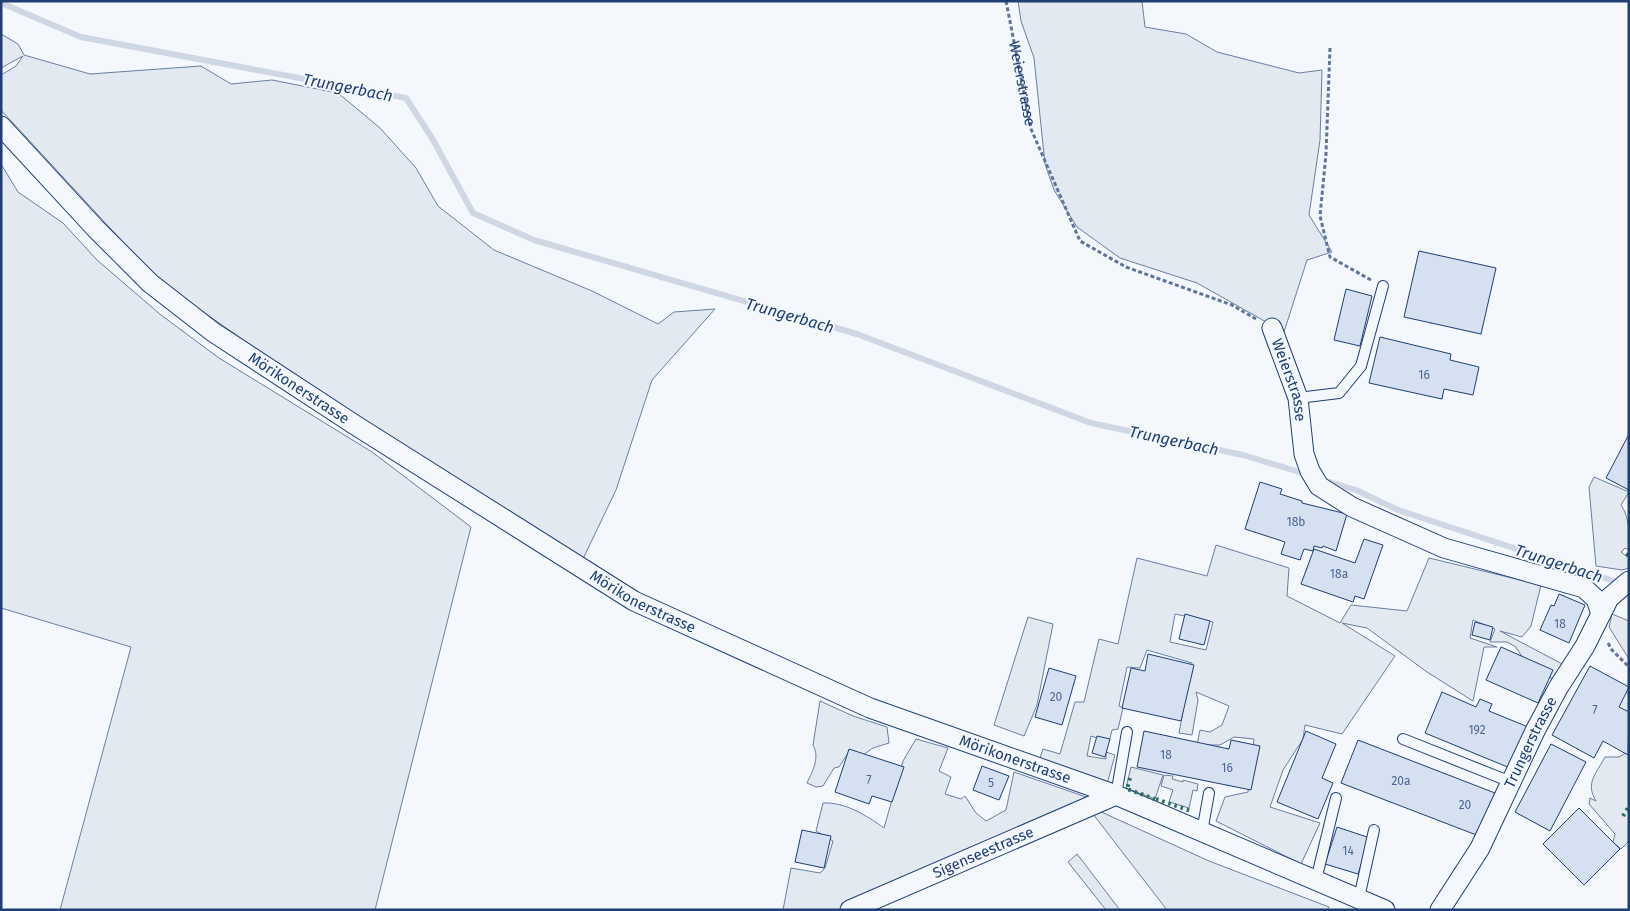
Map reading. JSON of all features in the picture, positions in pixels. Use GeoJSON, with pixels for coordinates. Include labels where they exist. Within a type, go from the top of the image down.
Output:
{"type":"FeatureCollection","features":[{"type":"Feature","properties":{"kind":"street","name":"Mörikonerstrasse"},"geometry":{"type":"LineString","coordinates":[[1,126],[96,229],[150,283],[214,332],[364,431],[634,601],[870,708],[1116,795],[1385,910]]}},
{"type":"Feature","properties":{"kind":"street","name":"Weierstrasse"},"geometry":{"type":"LineString","coordinates":[[1272,328],[1298,398],[1304,454],[1310,471],[1319,486],[1352,507],[1444,548],[1584,588],[1596,599],[1603,611]]}},
{"type":"Feature","properties":{"kind":"street","name":"Trungerstrasse"},"geometry":{"type":"LineString","coordinates":[[1440,910],[1480,848],[1558,688],[1603,611],[1629,582]]}},
{"type":"Feature","properties":{"kind":"street","name":"Sigenseestrasse"},"geometry":{"type":"LineString","coordinates":[[850,910],[1116,795]]}},
{"type":"Feature","properties":{"kind":"lane"},"geometry":{"type":"LineString","coordinates":[[1298,398],[1339,393],[1361,366],[1382,286]]}},
{"type":"Feature","properties":{"kind":"lane"},"geometry":{"type":"LineString","coordinates":[[1116,795],[1127,732]]}},
{"type":"Feature","properties":{"kind":"lane"},"geometry":{"type":"LineString","coordinates":[[1403,740],[1511,782]]}},
{"type":"Feature","properties":{"kind":"lane"},"geometry":{"type":"LineString","coordinates":[[1202,832],[1209,793]]}},
{"type":"Feature","properties":{"kind":"lane"},"geometry":{"type":"LineString","coordinates":[[1316,880],[1336,798]]}},
{"type":"Feature","properties":{"kind":"lane"},"geometry":{"type":"LineString","coordinates":[[1359,898],[1374,830]]}},
{"type":"Feature","properties":{"kind":"path","name":"Weierstrasse"},"geometry":{"type":"LineString","coordinates":[[1006,1],[1031,129],[1080,240],[1126,267],[1232,305],[1272,328]]}},
{"type":"Feature","properties":{"kind":"path"},"geometry":{"type":"LineString","coordinates":[[1330,48],[1326,154],[1320,216],[1330,257],[1382,286]]}},
{"type":"Feature","properties":{"kind":"path"},"geometry":{"type":"LineString","coordinates":[[1603,611],[1612,650],[1629,667]]}},
{"type":"Feature","properties":{"kind":"shaded area"},"geometry":{"type":"Polygon","coordinates":[[[1018,1],[1142,1],[1145,27],[1186,34],[1217,52],[1299,73],[1322,70],[1320,140],[1309,215],[1332,252],[1307,260],[1284,332],[1197,283],[1120,258],[1077,227],[1054,190],[1045,164],[1034,58],[1021,21],[1018,1]]]}},
{"type":"Feature","properties":{"kind":"shaded area"},"geometry":{"type":"Polygon","coordinates":[[[1,34],[18,44],[24,55],[90,74],[201,66],[231,84],[272,80],[338,93],[380,128],[416,168],[438,206],[494,250],[592,291],[658,324],[674,312],[715,309],[652,380],[616,490],[581,563],[305,383],[159,281],[1,110],[1,75],[16,66],[23,56],[1,68],[1,34]]]}},
{"type":"Feature","properties":{"kind":"shaded area"},"geometry":{"type":"Polygon","coordinates":[[[1,164],[18,192],[63,223],[97,260],[161,315],[219,358],[372,452],[471,527],[375,910],[60,910],[131,647],[1,608],[1,164]]]}},
{"type":"Feature","properties":{"kind":"shaded area"},"geometry":{"type":"Polygon","coordinates":[[[1594,477],[1629,492],[1621,505],[1627,521],[1629,550],[1625,548],[1621,552],[1629,558],[1629,568],[1622,570],[1596,566],[1589,487],[1594,477]]]}},
{"type":"Feature","properties":{"kind":"shaded area"},"geometry":{"type":"Polygon","coordinates":[[[1216,545],[1289,568],[1287,596],[1340,623],[1351,605],[1407,611],[1429,558],[1541,585],[1531,626],[1522,637],[1500,631],[1564,665],[1555,679],[1550,678],[1550,672],[1525,661],[1516,647],[1507,642],[1490,642],[1495,629],[1473,620],[1470,638],[1497,647],[1484,647],[1473,701],[1427,672],[1367,628],[1342,623],[1395,656],[1342,734],[1305,725],[1303,739],[1283,770],[1270,807],[1320,823],[1301,864],[1216,821],[1225,797],[1248,792],[1254,739],[1234,737],[1220,745],[1197,745],[1200,730],[1210,732],[1222,725],[1229,706],[1196,692],[1198,700],[1192,735],[1179,733],[1192,663],[1147,650],[1140,668],[1127,667],[1119,706],[1123,708],[1118,729],[1112,730],[1109,742],[1091,736],[1087,756],[1106,759],[1106,752],[1115,755],[1107,784],[1064,766],[1039,761],[1043,749],[1060,754],[1075,702],[1084,702],[1099,639],[1118,644],[1137,558],[1207,576],[1216,545]],[[1175,614],[1170,642],[1206,650],[1213,622],[1175,614]]]}},
{"type":"Feature","properties":{"kind":"shaded area"},"geometry":{"type":"Polygon","coordinates":[[[1612,614],[1629,621],[1629,659],[1609,627],[1612,614]]]}},
{"type":"Feature","properties":{"kind":"shaded area"},"geometry":{"type":"Polygon","coordinates":[[[1028,617],[1053,624],[1037,705],[1024,736],[994,725],[1028,617]]]}},
{"type":"Feature","properties":{"kind":"shaded area"},"geometry":{"type":"Polygon","coordinates":[[[1625,691],[1629,694],[1629,715],[1616,708],[1625,691]]]}},
{"type":"Feature","properties":{"kind":"shaded area"},"geometry":{"type":"Polygon","coordinates":[[[820,701],[853,716],[887,727],[889,743],[873,748],[863,755],[848,753],[839,767],[834,768],[823,786],[816,787],[807,783],[816,759],[813,745],[820,701]]]}},
{"type":"Feature","properties":{"kind":"shaded area"},"geometry":{"type":"Polygon","coordinates":[[[916,739],[948,748],[939,771],[951,777],[945,794],[961,799],[965,796],[976,813],[986,821],[1006,810],[1014,772],[1086,797],[1071,814],[842,910],[783,910],[791,868],[820,873],[825,868],[833,841],[816,831],[823,803],[847,807],[863,814],[884,828],[903,761],[916,739]]]}},
{"type":"Feature","properties":{"kind":"shaded area"},"geometry":{"type":"Polygon","coordinates":[[[1629,751],[1629,841],[1621,849],[1613,842],[1615,834],[1589,804],[1590,798],[1596,801],[1592,789],[1593,779],[1605,757],[1619,757],[1629,751]]]}},
{"type":"Feature","properties":{"kind":"shaded area"},"geometry":{"type":"Polygon","coordinates":[[[1131,767],[1163,775],[1155,799],[1126,788],[1131,767]]]}},
{"type":"Feature","properties":{"kind":"shaded area"},"geometry":{"type":"Polygon","coordinates":[[[1164,775],[1173,776],[1172,779],[1183,782],[1183,780],[1198,784],[1197,791],[1193,790],[1189,808],[1169,802],[1173,790],[1161,786],[1164,775]]]}},
{"type":"Feature","properties":{"kind":"shaded area"},"geometry":{"type":"Polygon","coordinates":[[[1086,805],[1209,861],[1329,907],[1327,910],[1167,910],[1086,805]]]}},
{"type":"Feature","properties":{"kind":"shaded area"},"geometry":{"type":"Polygon","coordinates":[[[1077,854],[1120,910],[1106,910],[1068,862],[1077,854]]]}},
{"type":"Feature","properties":{"kind":"building"},"geometry":{"type":"Polygon","coordinates":[[[1419,251],[1496,268],[1481,334],[1404,317],[1419,251]]]}},
{"type":"Feature","properties":{"kind":"building"},"geometry":{"type":"Polygon","coordinates":[[[1346,289],[1372,296],[1360,346],[1334,340],[1346,289]]]}},
{"type":"Feature","properties":{"kind":"building"},"geometry":{"type":"Polygon","coordinates":[[[1380,337],[1451,354],[1450,360],[1479,367],[1473,395],[1444,389],[1442,399],[1369,383],[1380,337]]]}},
{"type":"Feature","properties":{"kind":"building"},"geometry":{"type":"Polygon","coordinates":[[[1629,434],[1629,490],[1606,478],[1629,434]]]}},
{"type":"Feature","properties":{"kind":"building"},"geometry":{"type":"Polygon","coordinates":[[[1260,482],[1282,489],[1280,494],[1302,501],[1302,503],[1347,514],[1336,551],[1323,546],[1322,548],[1314,546],[1313,551],[1304,549],[1300,560],[1281,554],[1285,542],[1245,529],[1260,482]]]}},
{"type":"Feature","properties":{"kind":"building"},"geometry":{"type":"Polygon","coordinates":[[[1364,539],[1383,545],[1364,599],[1355,596],[1353,602],[1301,584],[1314,549],[1355,563],[1364,539]]]}},
{"type":"Feature","properties":{"kind":"building"},"geometry":{"type":"Polygon","coordinates":[[[1559,594],[1585,605],[1569,643],[1540,630],[1551,605],[1554,606],[1559,594]]]}},
{"type":"Feature","properties":{"kind":"building"},"geometry":{"type":"Polygon","coordinates":[[[1185,614],[1210,621],[1204,645],[1179,639],[1185,614]]]}},
{"type":"Feature","properties":{"kind":"building"},"geometry":{"type":"Polygon","coordinates":[[[1475,622],[1493,627],[1490,640],[1472,635],[1475,622]]]}},
{"type":"Feature","properties":{"kind":"building"},"geometry":{"type":"Polygon","coordinates":[[[1501,647],[1553,670],[1538,703],[1486,680],[1501,647]]]}},
{"type":"Feature","properties":{"kind":"building"},"geometry":{"type":"Polygon","coordinates":[[[1148,654],[1194,665],[1181,721],[1122,708],[1131,668],[1145,671],[1148,654]]]}},
{"type":"Feature","properties":{"kind":"building"},"geometry":{"type":"Polygon","coordinates":[[[1590,666],[1629,687],[1619,707],[1629,712],[1628,755],[1603,741],[1594,758],[1552,735],[1590,666]]]}},
{"type":"Feature","properties":{"kind":"building"},"geometry":{"type":"Polygon","coordinates":[[[1049,668],[1076,676],[1062,725],[1035,717],[1049,668]]]}},
{"type":"Feature","properties":{"kind":"building"},"geometry":{"type":"Polygon","coordinates":[[[1442,692],[1476,707],[1480,699],[1492,704],[1489,711],[1528,727],[1510,768],[1425,733],[1442,692]]]}},
{"type":"Feature","properties":{"kind":"building"},"geometry":{"type":"Polygon","coordinates":[[[1144,731],[1229,749],[1231,740],[1260,746],[1251,790],[1137,767],[1144,731]]]}},
{"type":"Feature","properties":{"kind":"building"},"geometry":{"type":"Polygon","coordinates":[[[1306,731],[1336,744],[1322,778],[1333,783],[1318,819],[1277,802],[1306,731]]]}},
{"type":"Feature","properties":{"kind":"building"},"geometry":{"type":"Polygon","coordinates":[[[1097,736],[1110,739],[1105,757],[1092,753],[1097,736]]]}},
{"type":"Feature","properties":{"kind":"building"},"geometry":{"type":"Polygon","coordinates":[[[1358,740],[1495,793],[1479,836],[1341,783],[1358,740]]]}},
{"type":"Feature","properties":{"kind":"building"},"geometry":{"type":"Polygon","coordinates":[[[1551,744],[1586,762],[1550,831],[1515,812],[1551,744]]]}},
{"type":"Feature","properties":{"kind":"building"},"geometry":{"type":"Polygon","coordinates":[[[849,749],[904,767],[892,802],[872,796],[869,804],[835,792],[849,749]]]}},
{"type":"Feature","properties":{"kind":"building"},"geometry":{"type":"Polygon","coordinates":[[[982,766],[1009,776],[999,800],[973,790],[982,766]]]}},
{"type":"Feature","properties":{"kind":"building"},"geometry":{"type":"Polygon","coordinates":[[[1579,808],[1620,849],[1584,885],[1543,844],[1579,808]]]}},
{"type":"Feature","properties":{"kind":"building"},"geometry":{"type":"Polygon","coordinates":[[[1337,827],[1370,838],[1358,874],[1325,864],[1337,827]]]}},
{"type":"Feature","properties":{"kind":"building"},"geometry":{"type":"Polygon","coordinates":[[[802,830],[831,836],[824,868],[795,862],[802,830]]]}},
{"type":"Feature","properties":{"kind":"waterway","name":"Trungerbach"},"geometry":{"type":"LineString","coordinates":[[1,3],[81,37],[406,98],[432,138],[473,213],[534,240],[857,334],[1091,423],[1243,455],[1309,475]]}},
{"type":"Feature","properties":{"kind":"waterway","name":"Trungerbach"},"geometry":{"type":"LineString","coordinates":[[1323,480],[1356,490],[1398,510],[1623,584]]}},
{"type":"Feature","properties":{"kind":"hedge"},"geometry":{"type":"LineString","coordinates":[[1130,778],[1127,789],[1155,799]]}},
{"type":"Feature","properties":{"kind":"hedge"},"geometry":{"type":"LineString","coordinates":[[1156,799],[1191,811]]}},
{"type":"Feature","properties":{"kind":"hedge"},"geometry":{"type":"LineString","coordinates":[[1623,816],[1629,806]]}}]}
